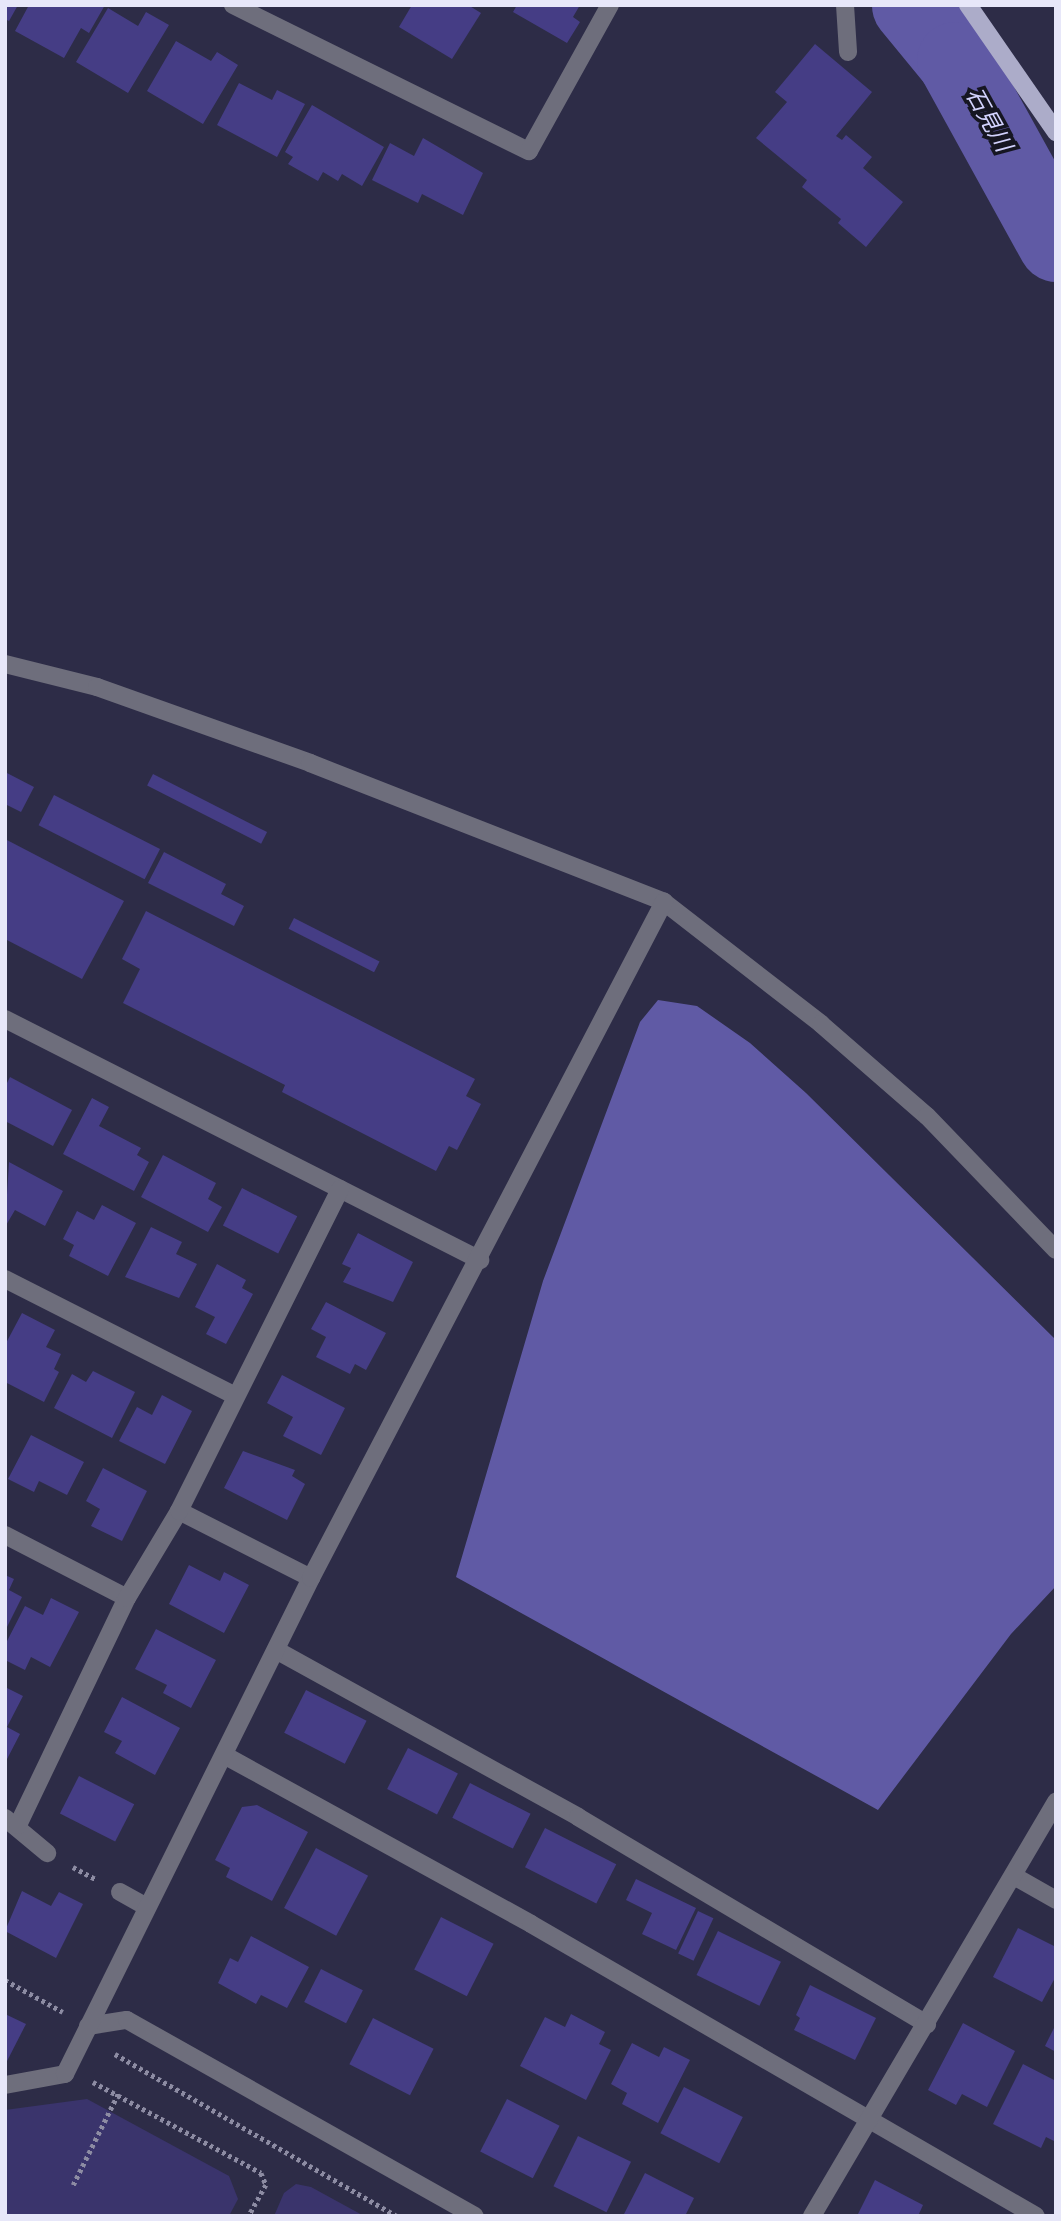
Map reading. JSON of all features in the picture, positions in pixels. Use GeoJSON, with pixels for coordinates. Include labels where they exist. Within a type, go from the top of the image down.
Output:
{"type":"FeatureCollection","features":[{"type":"Feature","properties":{"kind":"main road"},"geometry":{"type":"LineString","coordinates":[[968,5],[1056,132]]}},
{"type":"Feature","properties":{"kind":"street"},"geometry":{"type":"LineString","coordinates":[[233,5],[529,150],[610,5]]}},
{"type":"Feature","properties":{"kind":"street"},"geometry":{"type":"LineString","coordinates":[[845,5],[848,52]]}},
{"type":"Feature","properties":{"kind":"street"},"geometry":{"type":"LineString","coordinates":[[5,664],[97,687],[310,763],[664,902],[821,1024],[927,1116],[1056,1250]]}},
{"type":"Feature","properties":{"kind":"street"},"geometry":{"type":"LineString","coordinates":[[5,2085],[65,2074],[310,1578],[480,1260],[664,902]]}},
{"type":"Feature","properties":{"kind":"street"},"geometry":{"type":"LineString","coordinates":[[5,1018],[480,1260]]}},
{"type":"Feature","properties":{"kind":"street"},"geometry":{"type":"LineString","coordinates":[[47,1853],[11,1822],[127,1598],[179,1511],[234,1395],[340,1189]]}},
{"type":"Feature","properties":{"kind":"street"},"geometry":{"type":"LineString","coordinates":[[5,1279],[234,1395]]}},
{"type":"Feature","properties":{"kind":"street"},"geometry":{"type":"LineString","coordinates":[[179,1511],[310,1578]]}},
{"type":"Feature","properties":{"kind":"street"},"geometry":{"type":"LineString","coordinates":[[5,1535],[127,1598]]}},
{"type":"Feature","properties":{"kind":"street"},"geometry":{"type":"LineString","coordinates":[[276,1650],[578,1817],[927,2024]]}},
{"type":"Feature","properties":{"kind":"street"},"geometry":{"type":"LineString","coordinates":[[224,1755],[531,1924],[1036,2216]]}},
{"type":"Feature","properties":{"kind":"street"},"geometry":{"type":"LineString","coordinates":[[812,2216],[1056,1801]]}},
{"type":"Feature","properties":{"kind":"street"},"geometry":{"type":"LineString","coordinates":[[1014,1876],[1056,1900]]}},
{"type":"Feature","properties":{"kind":"street"},"geometry":{"type":"LineString","coordinates":[[120,1892],[148,1908]]}},
{"type":"Feature","properties":{"kind":"street"},"geometry":{"type":"LineString","coordinates":[[88,2026],[127,2020],[475,2216]]}},
{"type":"Feature","properties":{"kind":"path"},"geometry":{"type":"LineString","coordinates":[[47,1853],[120,1892]]}},
{"type":"Feature","properties":{"kind":"path"},"geometry":{"type":"LineString","coordinates":[[5,1980],[88,2026],[111,2052],[397,2216]]}},
{"type":"Feature","properties":{"kind":"path"},"geometry":{"type":"LineString","coordinates":[[65,2074],[118,2094],[261,2173],[266,2185],[248,2216]]}},
{"type":"Feature","properties":{"kind":"path"},"geometry":{"type":"LineString","coordinates":[[73,2185],[118,2094]]}},
{"type":"Feature","properties":{"kind":"shaded area"},"geometry":{"type":"Polygon","coordinates":[[[658,1000],[697,1006],[750,1043],[806,1093],[1056,1340],[1056,1586],[1011,1634],[878,1810],[456,1577],[543,1281],[640,1022],[658,1000]]]}},
{"type":"Feature","properties":{"kind":"shaded area"},"geometry":{"type":"Polygon","coordinates":[[[87,2099],[229,2176],[238,2199],[229,2216],[5,2216],[5,2110],[87,2099]]]}},
{"type":"Feature","properties":{"kind":"shaded area"},"geometry":{"type":"Polygon","coordinates":[[[296,2184],[311,2187],[364,2216],[274,2216],[284,2193],[296,2184]]]}},
{"type":"Feature","properties":{"kind":"building"},"geometry":{"type":"Polygon","coordinates":[[[5,5],[18,5],[9,21],[5,19],[5,5]]]}},
{"type":"Feature","properties":{"kind":"building"},"geometry":{"type":"Polygon","coordinates":[[[29,5],[105,5],[89,33],[81,28],[64,58],[15,31],[29,5]]]}},
{"type":"Feature","properties":{"kind":"building"},"geometry":{"type":"Polygon","coordinates":[[[412,5],[468,5],[481,13],[452,59],[399,27],[412,5]]]}},
{"type":"Feature","properties":{"kind":"building"},"geometry":{"type":"Polygon","coordinates":[[[517,5],[580,5],[573,17],[580,22],[567,43],[513,12],[517,5]]]}},
{"type":"Feature","properties":{"kind":"building"},"geometry":{"type":"Polygon","coordinates":[[[108,8],[138,26],[146,12],[169,25],[128,93],[76,62],[108,8]]]}},
{"type":"Feature","properties":{"kind":"building"},"geometry":{"type":"Polygon","coordinates":[[[176,41],[211,61],[217,52],[238,65],[203,124],[147,91],[176,41]]]}},
{"type":"Feature","properties":{"kind":"building"},"geometry":{"type":"Polygon","coordinates":[[[815,44],[872,92],[836,136],[842,140],[846,135],[872,157],[863,168],[903,202],[866,247],[838,223],[841,219],[802,187],[807,180],[756,138],[787,102],[775,92],[815,44]]]}},
{"type":"Feature","properties":{"kind":"building"},"geometry":{"type":"Polygon","coordinates":[[[239,83],[272,100],[277,90],[305,104],[277,157],[217,125],[239,83]]]}},
{"type":"Feature","properties":{"kind":"building"},"geometry":{"type":"Polygon","coordinates":[[[312,105],[384,147],[362,186],[342,174],[338,181],[323,172],[318,181],[288,164],[293,157],[285,152],[312,105]]]}},
{"type":"Feature","properties":{"kind":"building"},"geometry":{"type":"Polygon","coordinates":[[[423,138],[483,173],[463,215],[422,194],[418,203],[372,180],[390,143],[414,156],[423,138]]]}},
{"type":"Feature","properties":{"kind":"building"},"geometry":{"type":"Polygon","coordinates":[[[5,772],[34,787],[21,812],[5,804],[5,772]]]}},
{"type":"Feature","properties":{"kind":"building"},"geometry":{"type":"Polygon","coordinates":[[[153,774],[267,832],[261,844],[147,786],[153,774]]]}},
{"type":"Feature","properties":{"kind":"building"},"geometry":{"type":"Polygon","coordinates":[[[54,795],[160,849],[145,879],[39,825],[54,795]]]}},
{"type":"Feature","properties":{"kind":"building"},"geometry":{"type":"Polygon","coordinates":[[[5,839],[124,901],[82,979],[5,939],[5,839]]]}},
{"type":"Feature","properties":{"kind":"building"},"geometry":{"type":"Polygon","coordinates":[[[164,852],[226,884],[221,894],[244,906],[234,926],[148,883],[164,852]]]}},
{"type":"Feature","properties":{"kind":"building"},"geometry":{"type":"Polygon","coordinates":[[[146,911],[475,1079],[466,1096],[481,1104],[457,1150],[449,1146],[436,1171],[282,1092],[285,1085],[123,1003],[140,969],[122,959],[146,911]]]}},
{"type":"Feature","properties":{"kind":"building"},"geometry":{"type":"Polygon","coordinates":[[[294,918],[380,962],[374,972],[289,929],[294,918]]]}},
{"type":"Feature","properties":{"kind":"building"},"geometry":{"type":"Polygon","coordinates":[[[10,1077],[72,1110],[53,1146],[5,1121],[5,1087],[10,1077]]]}},
{"type":"Feature","properties":{"kind":"building"},"geometry":{"type":"Polygon","coordinates":[[[92,1098],[109,1107],[99,1126],[141,1148],[137,1155],[149,1162],[134,1191],[63,1154],[92,1098]]]}},
{"type":"Feature","properties":{"kind":"building"},"geometry":{"type":"Polygon","coordinates":[[[163,1155],[216,1183],[208,1199],[222,1207],[208,1232],[141,1197],[163,1155]]]}},
{"type":"Feature","properties":{"kind":"building"},"geometry":{"type":"Polygon","coordinates":[[[9,1162],[63,1191],[45,1226],[15,1210],[5,1227],[9,1162]]]}},
{"type":"Feature","properties":{"kind":"building"},"geometry":{"type":"Polygon","coordinates":[[[242,1188],[297,1216],[278,1254],[223,1225],[242,1188]]]}},
{"type":"Feature","properties":{"kind":"building"},"geometry":{"type":"Polygon","coordinates":[[[102,1205],[136,1223],[108,1276],[69,1256],[74,1245],[63,1239],[77,1211],[94,1220],[102,1205]]]}},
{"type":"Feature","properties":{"kind":"building"},"geometry":{"type":"Polygon","coordinates":[[[151,1227],[182,1242],[176,1254],[197,1264],[179,1298],[125,1277],[151,1227]]]}},
{"type":"Feature","properties":{"kind":"building"},"geometry":{"type":"Polygon","coordinates":[[[358,1233],[413,1262],[393,1302],[343,1282],[351,1268],[342,1264],[358,1233]]]}},
{"type":"Feature","properties":{"kind":"building"},"geometry":{"type":"Polygon","coordinates":[[[217,1264],[246,1280],[242,1288],[253,1294],[226,1344],[206,1334],[215,1317],[195,1307],[217,1264]]]}},
{"type":"Feature","properties":{"kind":"building"},"geometry":{"type":"Polygon","coordinates":[[[326,1302],[386,1333],[366,1370],[355,1364],[350,1374],[316,1357],[326,1337],[311,1329],[326,1302]]]}},
{"type":"Feature","properties":{"kind":"building"},"geometry":{"type":"Polygon","coordinates":[[[22,1313],[55,1330],[46,1347],[61,1354],[54,1369],[59,1372],[44,1402],[5,1382],[5,1345],[22,1313]]]}},
{"type":"Feature","properties":{"kind":"building"},"geometry":{"type":"Polygon","coordinates":[[[93,1371],[135,1392],[112,1438],[54,1408],[72,1374],[86,1382],[93,1371]]]}},
{"type":"Feature","properties":{"kind":"building"},"geometry":{"type":"Polygon","coordinates":[[[282,1375],[345,1408],[321,1455],[283,1436],[293,1417],[267,1403],[282,1375]]]}},
{"type":"Feature","properties":{"kind":"building"},"geometry":{"type":"Polygon","coordinates":[[[162,1395],[192,1411],[165,1464],[119,1441],[137,1407],[152,1415],[162,1395]]]}},
{"type":"Feature","properties":{"kind":"building"},"geometry":{"type":"Polygon","coordinates":[[[31,1435],[84,1462],[67,1495],[39,1481],[34,1492],[8,1479],[31,1435]]]}},
{"type":"Feature","properties":{"kind":"building"},"geometry":{"type":"Polygon","coordinates":[[[243,1451],[295,1470],[292,1476],[305,1484],[287,1520],[224,1488],[243,1451]]]}},
{"type":"Feature","properties":{"kind":"building"},"geometry":{"type":"Polygon","coordinates":[[[103,1468],[147,1491],[122,1541],[91,1526],[100,1509],[86,1501],[103,1468]]]}},
{"type":"Feature","properties":{"kind":"building"},"geometry":{"type":"Polygon","coordinates":[[[189,1565],[220,1581],[224,1572],[249,1585],[224,1633],[169,1604],[189,1565]]]}},
{"type":"Feature","properties":{"kind":"building"},"geometry":{"type":"Polygon","coordinates":[[[5,1575],[14,1579],[9,1590],[22,1597],[5,1631],[5,1575]]]}},
{"type":"Feature","properties":{"kind":"building"},"geometry":{"type":"Polygon","coordinates":[[[51,1598],[79,1612],[50,1667],[31,1657],[25,1670],[5,1660],[5,1645],[25,1606],[43,1615],[51,1598]]]}},
{"type":"Feature","properties":{"kind":"building"},"geometry":{"type":"Polygon","coordinates":[[[156,1629],[216,1660],[191,1708],[163,1693],[167,1685],[135,1669],[156,1629]]]}},
{"type":"Feature","properties":{"kind":"building"},"geometry":{"type":"Polygon","coordinates":[[[5,1687],[23,1696],[7,1727],[20,1734],[5,1763],[5,1687]]]}},
{"type":"Feature","properties":{"kind":"building"},"geometry":{"type":"Polygon","coordinates":[[[306,1690],[367,1721],[345,1764],[284,1733],[306,1690]]]}},
{"type":"Feature","properties":{"kind":"building"},"geometry":{"type":"Polygon","coordinates":[[[122,1697],[180,1728],[155,1775],[115,1753],[122,1741],[104,1732],[122,1697]]]}},
{"type":"Feature","properties":{"kind":"building"},"geometry":{"type":"Polygon","coordinates":[[[408,1748],[458,1773],[437,1814],[387,1789],[408,1748]]]}},
{"type":"Feature","properties":{"kind":"building"},"geometry":{"type":"Polygon","coordinates":[[[79,1776],[134,1804],[115,1842],[60,1813],[79,1776]]]}},
{"type":"Feature","properties":{"kind":"building"},"geometry":{"type":"Polygon","coordinates":[[[470,1783],[531,1814],[513,1849],[452,1818],[470,1783]]]}},
{"type":"Feature","properties":{"kind":"building"},"geometry":{"type":"Polygon","coordinates":[[[257,1805],[308,1832],[272,1901],[226,1877],[230,1868],[215,1860],[242,1807],[257,1805]]]}},
{"type":"Feature","properties":{"kind":"building"},"geometry":{"type":"Polygon","coordinates":[[[545,1828],[616,1864],[596,1904],[525,1867],[545,1828]]]}},
{"type":"Feature","properties":{"kind":"building"},"geometry":{"type":"Polygon","coordinates":[[[316,1848],[368,1876],[336,1936],[284,1908],[316,1848]]]}},
{"type":"Feature","properties":{"kind":"building"},"geometry":{"type":"Polygon","coordinates":[[[636,1879],[696,1908],[676,1950],[642,1934],[652,1913],[626,1900],[636,1879]]]}},
{"type":"Feature","properties":{"kind":"building"},"geometry":{"type":"Polygon","coordinates":[[[22,1891],[51,1906],[59,1892],[83,1904],[56,1958],[5,1931],[22,1891]]]}},
{"type":"Feature","properties":{"kind":"building"},"geometry":{"type":"Polygon","coordinates":[[[698,1911],[713,1918],[694,1961],[678,1954],[698,1911]]]}},
{"type":"Feature","properties":{"kind":"building"},"geometry":{"type":"Polygon","coordinates":[[[441,1917],[494,1944],[467,1996],[414,1970],[441,1917]]]}},
{"type":"Feature","properties":{"kind":"building"},"geometry":{"type":"Polygon","coordinates":[[[1018,1928],[1056,1947],[1056,1976],[1042,2002],[993,1977],[1018,1928]]]}},
{"type":"Feature","properties":{"kind":"building"},"geometry":{"type":"Polygon","coordinates":[[[718,1931],[781,1962],[759,2006],[697,1975],[718,1931]]]}},
{"type":"Feature","properties":{"kind":"building"},"geometry":{"type":"Polygon","coordinates":[[[251,1936],[309,1967],[287,2008],[261,1995],[256,2004],[218,1983],[230,1958],[238,1962],[251,1936]]]}},
{"type":"Feature","properties":{"kind":"building"},"geometry":{"type":"Polygon","coordinates":[[[321,1969],[363,1990],[346,2023],[304,2002],[321,1969]]]}},
{"type":"Feature","properties":{"kind":"building"},"geometry":{"type":"Polygon","coordinates":[[[810,1985],[876,2018],[855,2060],[794,2030],[800,2018],[796,2015],[810,1985]]]}},
{"type":"Feature","properties":{"kind":"building"},"geometry":{"type":"Polygon","coordinates":[[[5,2014],[26,2024],[5,2065],[5,2014]]]}},
{"type":"Feature","properties":{"kind":"building"},"geometry":{"type":"Polygon","coordinates":[[[571,2014],[605,2032],[599,2044],[611,2050],[586,2100],[520,2066],[545,2017],[565,2027],[571,2014]]]}},
{"type":"Feature","properties":{"kind":"building"},"geometry":{"type":"Polygon","coordinates":[[[373,2018],[434,2049],[410,2095],[349,2064],[373,2018]]]}},
{"type":"Feature","properties":{"kind":"building"},"geometry":{"type":"Polygon","coordinates":[[[963,2023],[1015,2051],[987,2107],[962,2094],[956,2105],[928,2090],[963,2023]]]}},
{"type":"Feature","properties":{"kind":"building"},"geometry":{"type":"Polygon","coordinates":[[[1056,2024],[1056,2052],[1045,2046],[1056,2024]]]}},
{"type":"Feature","properties":{"kind":"building"},"geometry":{"type":"Polygon","coordinates":[[[632,2043],[659,2057],[664,2047],[690,2060],[658,2123],[622,2104],[627,2093],[611,2084],[632,2043]]]}},
{"type":"Feature","properties":{"kind":"building"},"geometry":{"type":"Polygon","coordinates":[[[1023,2064],[1056,2081],[1056,2142],[1046,2137],[1041,2148],[993,2124],[1023,2064]]]}},
{"type":"Feature","properties":{"kind":"building"},"geometry":{"type":"Polygon","coordinates":[[[684,2087],[743,2117],[719,2163],[660,2133],[684,2087]]]}},
{"type":"Feature","properties":{"kind":"building"},"geometry":{"type":"Polygon","coordinates":[[[507,2099],[560,2126],[533,2178],[480,2152],[507,2099]]]}},
{"type":"Feature","properties":{"kind":"building"},"geometry":{"type":"Polygon","coordinates":[[[578,2136],[631,2162],[606,2212],[553,2186],[578,2136]]]}},
{"type":"Feature","properties":{"kind":"building"},"geometry":{"type":"Polygon","coordinates":[[[645,2173],[694,2198],[685,2216],[623,2216],[645,2173]]]}},
{"type":"Feature","properties":{"kind":"building"},"geometry":{"type":"Polygon","coordinates":[[[875,2180],[923,2205],[918,2216],[857,2216],[875,2180]]]}},
{"type":"Feature","properties":{"kind":"waterway","name":"石見川"},"geometry":{"type":"LineString","coordinates":[[910,5],[955,60],[1056,243]]}}]}
